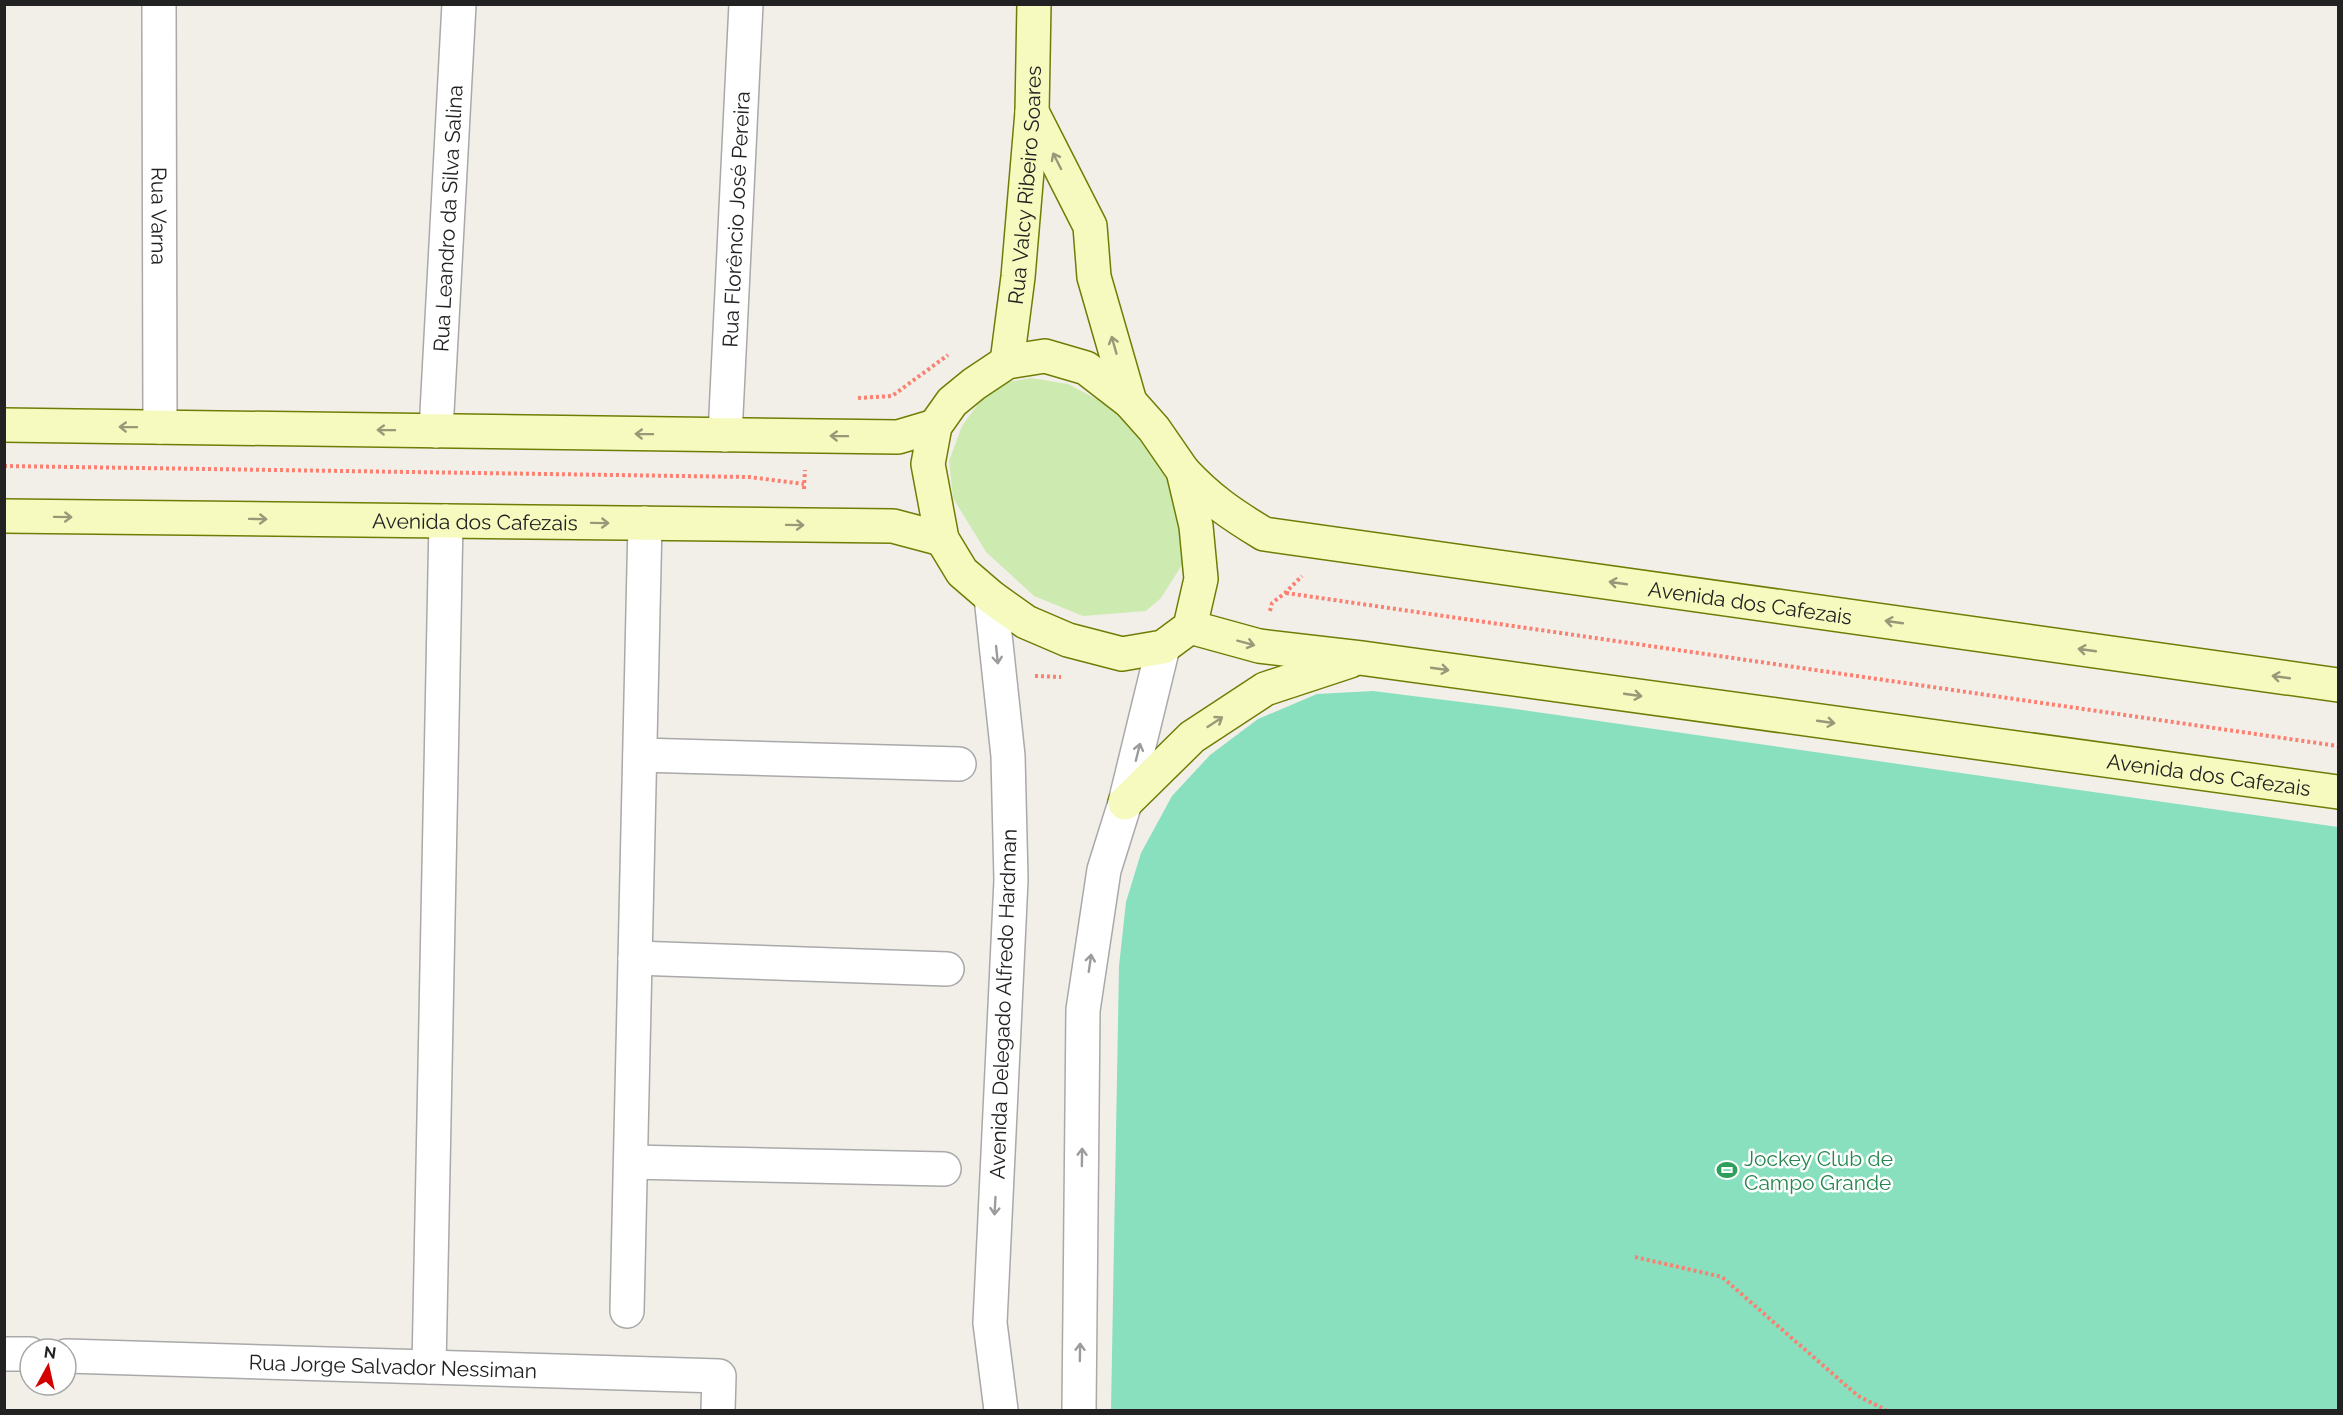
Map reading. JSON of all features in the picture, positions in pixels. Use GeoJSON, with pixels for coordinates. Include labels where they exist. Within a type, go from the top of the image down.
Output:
{"type":"FeatureCollection","features":[{"type":"Feature","properties":{"kind":"main road","name":"Rua Valcy Ribeiro Soares"},"geometry":{"type":"LineString","coordinates":[[1007,363],[1018,277],[1032,112],[1034,4]]}},
{"type":"Feature","properties":{"kind":"main road"},"geometry":{"type":"LineString","coordinates":[[1032,112],[1090,226],[1094,277],[1130,402]]}},
{"type":"Feature","properties":{"kind":"main road"},"geometry":{"type":"LineString","coordinates":[[1045,356],[1086,368],[1130,402],[1154,429],[1183,471],[1196,526],[1201,579],[1190,627],[1163,647],[1122,654],[1068,640],[1026,622],[991,597],[962,572],[942,539],[928,464],[935,426],[952,402],[974,384],[1007,363],[1045,356]]}},
{"type":"Feature","properties":{"kind":"main road"},"geometry":{"type":"LineString","coordinates":[[4,425],[898,437],[935,426]]}},
{"type":"Feature","properties":{"kind":"main road","name":"Avenida dos Cafezais"},"geometry":{"type":"LineString","coordinates":[[1183,471],[1206,495],[1226,511],[1264,534],[2338,685]]}},
{"type":"Feature","properties":{"kind":"main road","name":"Avenida dos Cafezais"},"geometry":{"type":"LineString","coordinates":[[4,516],[893,526],[942,539]]}},
{"type":"Feature","properties":{"kind":"main road","name":"Avenida dos Cafezais"},"geometry":{"type":"LineString","coordinates":[[1190,627],[1258,646],[1361,658],[2338,792]]}},
{"type":"Feature","properties":{"kind":"main road"},"geometry":{"type":"LineString","coordinates":[[1125,803],[1192,737],[1266,689],[1361,658]]}},
{"type":"Feature","properties":{"kind":"street","name":"Rua Varna"},"geometry":{"type":"LineString","coordinates":[[159,4],[160,427]]}},
{"type":"Feature","properties":{"kind":"street","name":"Rua Leandro da Silva Salina"},"geometry":{"type":"LineString","coordinates":[[436,431],[459,4]]}},
{"type":"Feature","properties":{"kind":"street","name":"Rua Florêncio José Pereira"},"geometry":{"type":"LineString","coordinates":[[725,435],[746,4]]}},
{"type":"Feature","properties":{"kind":"street"},"geometry":{"type":"LineString","coordinates":[[429,1367],[446,521]]}},
{"type":"Feature","properties":{"kind":"street"},"geometry":{"type":"LineString","coordinates":[[627,1311],[645,523]]}},
{"type":"Feature","properties":{"kind":"street","name":"Avenida Delegado Alfredo Hardman"},"geometry":{"type":"LineString","coordinates":[[991,597],[1008,756],[1011,880],[990,1323],[1001,1410]]}},
{"type":"Feature","properties":{"kind":"street"},"geometry":{"type":"LineString","coordinates":[[1079,1410],[1083,1010],[1104,870],[1125,803],[1163,647]]}},
{"type":"Feature","properties":{"kind":"street"},"geometry":{"type":"LineString","coordinates":[[640,755],[959,764]]}},
{"type":"Feature","properties":{"kind":"street"},"geometry":{"type":"LineString","coordinates":[[635,958],[947,969]]}},
{"type":"Feature","properties":{"kind":"street"},"geometry":{"type":"LineString","coordinates":[[631,1162],[944,1169]]}},
{"type":"Feature","properties":{"kind":"street","name":"Rua Jorge Salvador Nessiman"},"geometry":{"type":"LineString","coordinates":[[78,1356],[719,1376],[718,1410]]}},
{"type":"Feature","properties":{"kind":"path"},"geometry":{"type":"LineString","coordinates":[[849,398],[892,396],[954,351]]}},
{"type":"Feature","properties":{"kind":"path"},"geometry":{"type":"LineString","coordinates":[[4,466],[749,477],[804,484],[805,436]]}},
{"type":"Feature","properties":{"kind":"path"},"geometry":{"type":"LineString","coordinates":[[1285,593],[2338,746]]}},
{"type":"Feature","properties":{"kind":"path"},"geometry":{"type":"LineString","coordinates":[[1635,1257],[1722,1277],[1858,1396],[1886,1410]]}},
{"type":"Feature","properties":{"kind":"green space"},"geometry":{"type":"Polygon","coordinates":[[[1031,378],[1068,384],[1106,404],[1143,433],[1171,481],[1181,516],[1185,560],[1161,598],[1146,611],[1083,616],[1034,596],[986,552],[953,498],[949,461],[962,426],[983,397],[1003,383],[1031,378]]]}},
{"type":"Feature","properties":{"kind":"green space","name":"Jockey Club de Campo Grande"},"geometry":{"type":"Polygon","coordinates":[[[1373,691],[1501,707],[2338,827],[2338,1410],[1111,1410],[1119,966],[1126,902],[1141,853],[1172,796],[1210,755],[1258,719],[1317,694],[1373,691]]]}},
{"type":"Feature","properties":{"kind":"place","name":"Jockey Club de Campo Grande"},"geometry":{"type":"Point","coordinates":[1727,1170]}}]}
